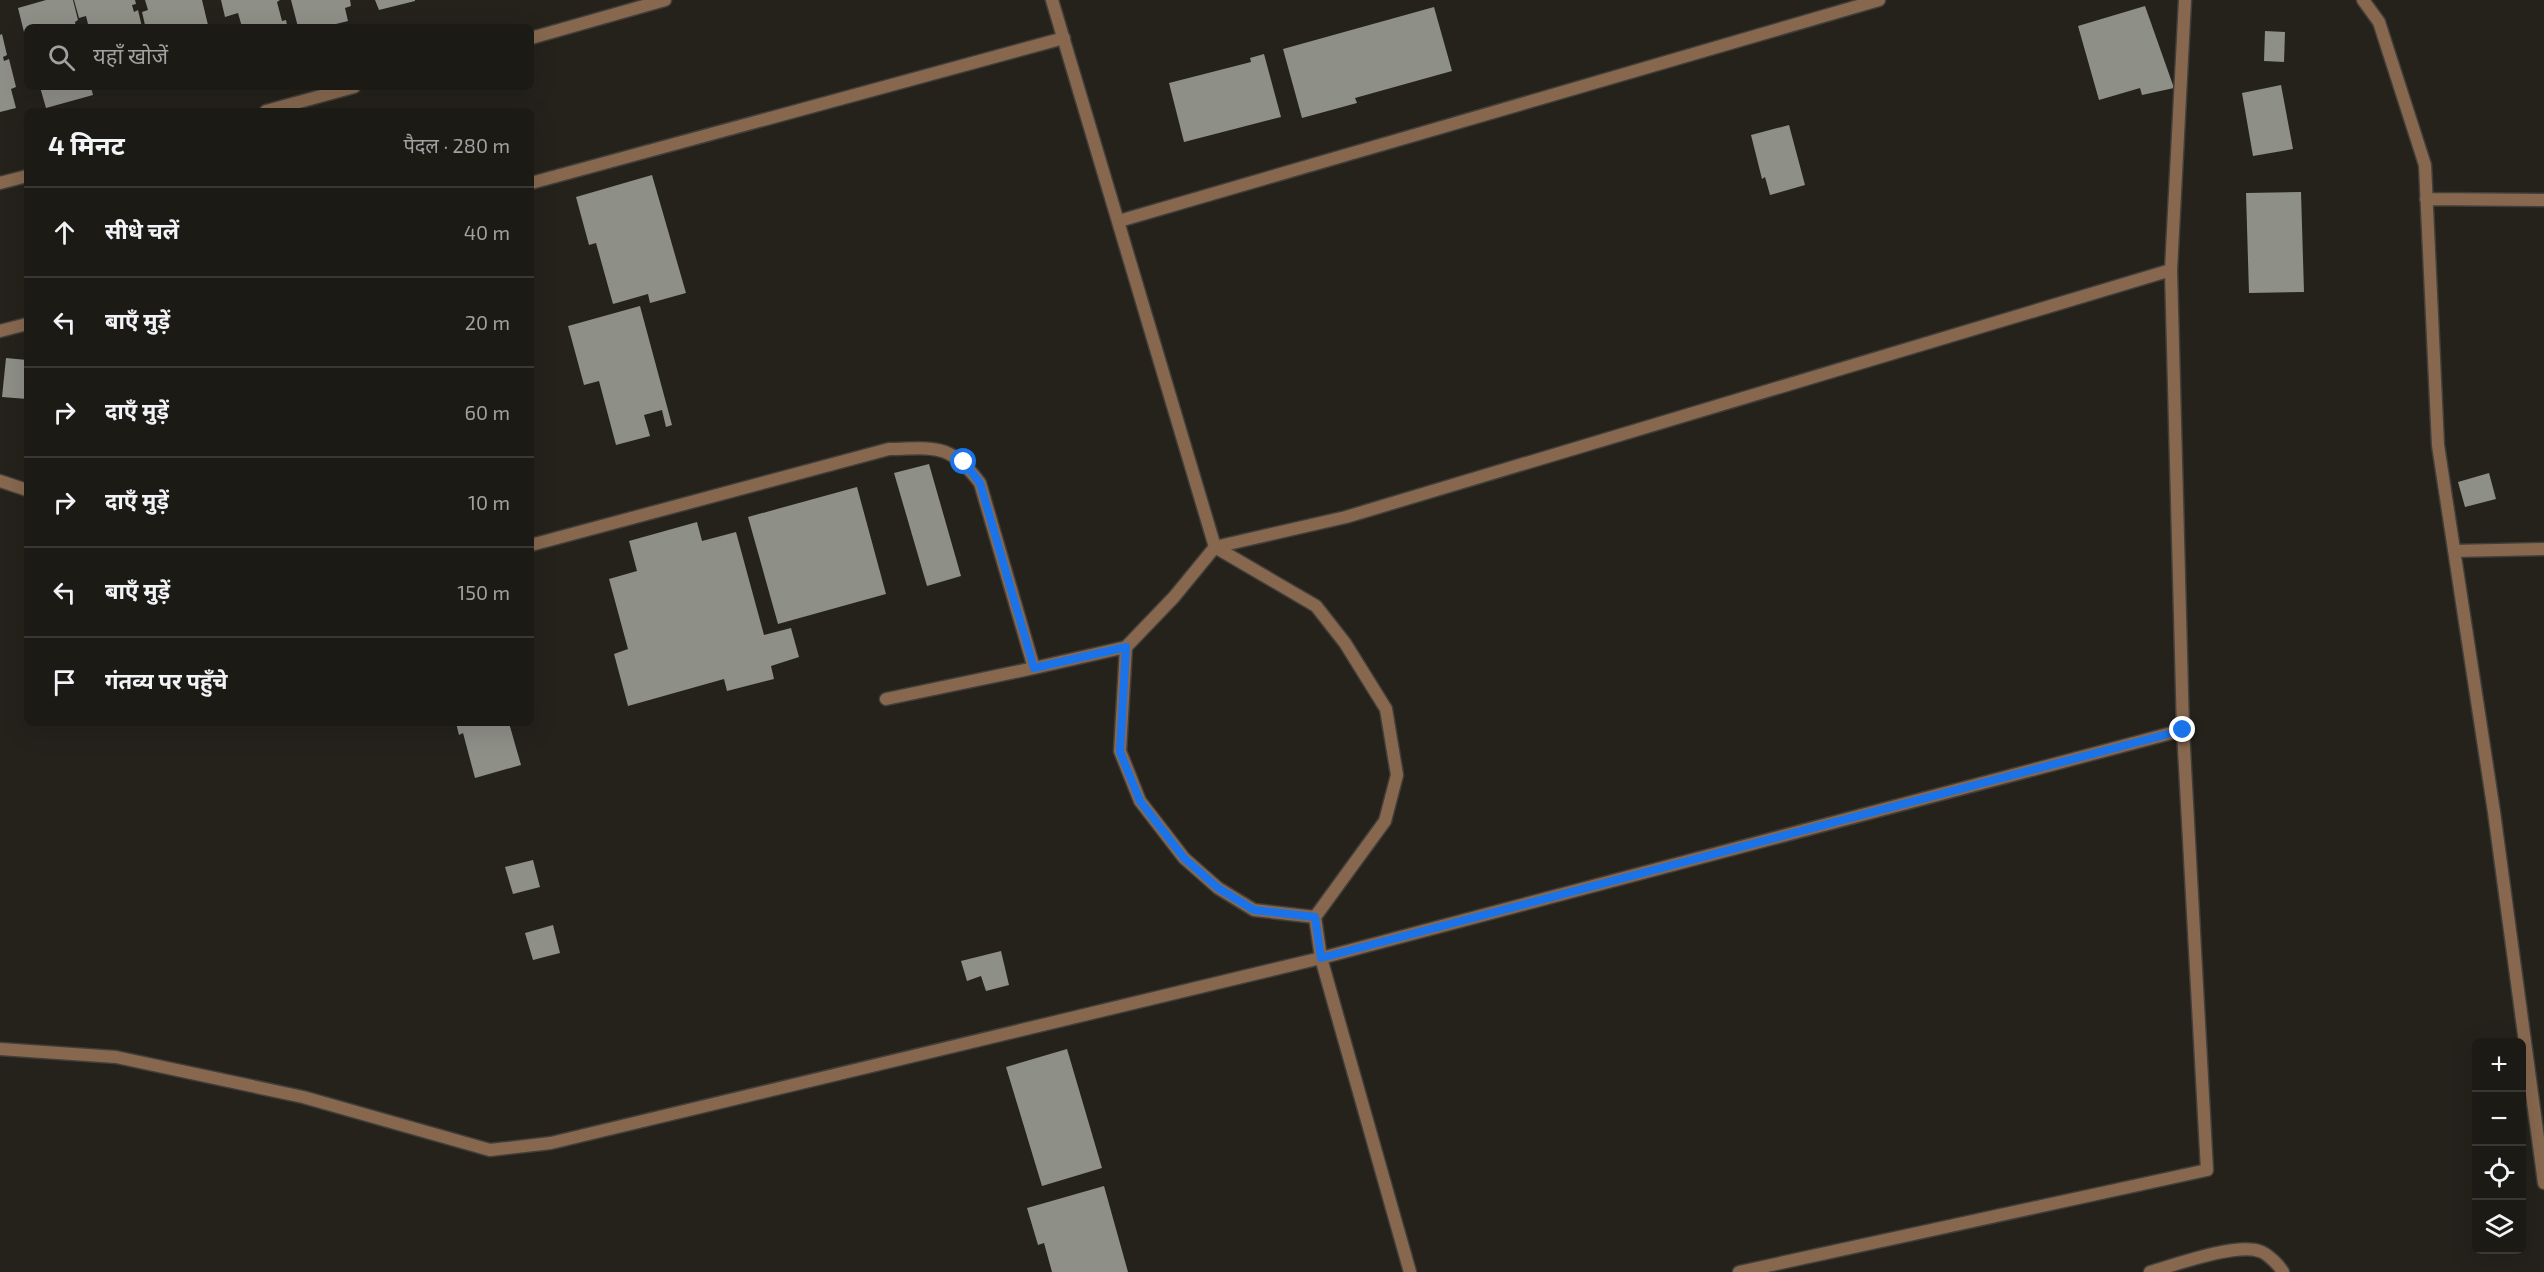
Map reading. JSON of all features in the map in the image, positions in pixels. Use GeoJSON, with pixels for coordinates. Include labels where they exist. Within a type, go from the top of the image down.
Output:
{"type":"FeatureCollection","features":[{"type":"Feature","properties":{"kind":"street"},"geometry":{"type":"LineString","coordinates":[[534,37],[665,0]]}},
{"type":"Feature","properties":{"kind":"street"},"geometry":{"type":"LineString","coordinates":[[1052,0],[1215,547],[1316,606],[1345,643],[1386,709],[1397,775],[1385,821],[1315,917],[1321,958],[1410,1272]]}},
{"type":"Feature","properties":{"kind":"street"},"geometry":{"type":"LineString","coordinates":[[1119,220],[1879,0]]}},
{"type":"Feature","properties":{"kind":"street"},"geometry":{"type":"LineString","coordinates":[[1739,1272],[2207,1170],[2183,730],[2171,270],[2185,0]]}},
{"type":"Feature","properties":{"kind":"street"},"geometry":{"type":"LineString","coordinates":[[2363,0],[2379,22],[2425,165],[2438,445],[2494,812],[2544,1183]]}},
{"type":"Feature","properties":{"kind":"street"},"geometry":{"type":"LineString","coordinates":[[534,182],[1064,38]]}},
{"type":"Feature","properties":{"kind":"street"},"geometry":{"type":"LineString","coordinates":[[277,108],[343,90]]}},
{"type":"Feature","properties":{"kind":"street"},"geometry":{"type":"LineString","coordinates":[[0,183],[24,177]]}},
{"type":"Feature","properties":{"kind":"street"},"geometry":{"type":"LineString","coordinates":[[2426,199],[2544,200]]}},
{"type":"Feature","properties":{"kind":"street"},"geometry":{"type":"LineString","coordinates":[[886,699],[1126,647],[1174,597],[1215,547],[1346,517],[2171,270]]}},
{"type":"Feature","properties":{"kind":"street"},"geometry":{"type":"LineString","coordinates":[[0,331],[24,325]]}},
{"type":"Feature","properties":{"kind":"street"},"geometry":{"type":"LineString","coordinates":[[534,544],[889,449],[936,448],[964,462],[980,483],[1034,668]]}},
{"type":"Feature","properties":{"kind":"street"},"geometry":{"type":"LineString","coordinates":[[0,481],[24,489]]}},
{"type":"Feature","properties":{"kind":"street"},"geometry":{"type":"LineString","coordinates":[[2454,551],[2544,549]]}},
{"type":"Feature","properties":{"kind":"street"},"geometry":{"type":"LineString","coordinates":[[1126,647],[1120,752],[1140,801],[1184,858],[1218,888],[1254,910],[1315,917]]}},
{"type":"Feature","properties":{"kind":"street"},"geometry":{"type":"LineString","coordinates":[[0,1049],[116,1057],[303,1097],[490,1150],[551,1143],[1321,958],[2183,730]]}},
{"type":"Feature","properties":{"kind":"street"},"geometry":{"type":"LineString","coordinates":[[2150,1272],[2233,1250],[2260,1251],[2280,1266],[2283,1272]]}},
{"type":"Feature","properties":{"kind":"building"},"geometry":{"type":"Polygon","coordinates":[[[46,0],[73,0],[78,20],[75,24],[24,24],[24,32],[18,8],[46,0]]]}},
{"type":"Feature","properties":{"kind":"building"},"geometry":{"type":"Polygon","coordinates":[[[74,0],[135,0],[136,4],[132,5],[134,12],[138,10],[141,24],[88,24],[86,16],[79,18],[74,0]]]}},
{"type":"Feature","properties":{"kind":"building"},"geometry":{"type":"Polygon","coordinates":[[[145,0],[202,0],[208,24],[145,24],[142,12],[148,10],[145,0]]]}},
{"type":"Feature","properties":{"kind":"building"},"geometry":{"type":"Polygon","coordinates":[[[221,0],[280,0],[277,2],[282,21],[286,20],[287,24],[241,24],[238,13],[225,17],[221,0]]]}},
{"type":"Feature","properties":{"kind":"building"},"geometry":{"type":"Polygon","coordinates":[[[291,0],[350,0],[351,6],[345,8],[348,21],[336,24],[297,24],[291,0]]]}},
{"type":"Feature","properties":{"kind":"building"},"geometry":{"type":"Polygon","coordinates":[[[375,0],[415,0],[415,1],[379,10],[375,0]]]}},
{"type":"Feature","properties":{"kind":"building"},"geometry":{"type":"Polygon","coordinates":[[[2145,6],[2174,88],[2142,95],[2140,88],[2099,100],[2078,26],[2145,6]]]}},
{"type":"Feature","properties":{"kind":"building"},"geometry":{"type":"Polygon","coordinates":[[[1434,7],[1452,71],[1355,98],[1357,103],[1302,118],[1283,49],[1434,7]]]}},
{"type":"Feature","properties":{"kind":"building"},"geometry":{"type":"Polygon","coordinates":[[[2265,31],[2285,32],[2284,62],[2264,61],[2265,31]]]}},
{"type":"Feature","properties":{"kind":"building"},"geometry":{"type":"Polygon","coordinates":[[[2,34],[7,55],[3,57],[4,61],[9,59],[16,87],[11,89],[16,108],[0,112],[0,35],[2,34]]]}},
{"type":"Feature","properties":{"kind":"building"},"geometry":{"type":"Polygon","coordinates":[[[1264,54],[1281,117],[1184,142],[1169,83],[1251,62],[1250,58],[1264,54]]]}},
{"type":"Feature","properties":{"kind":"building"},"geometry":{"type":"Polygon","coordinates":[[[2281,85],[2293,149],[2253,156],[2242,93],[2281,85]]]}},
{"type":"Feature","properties":{"kind":"building"},"geometry":{"type":"Polygon","coordinates":[[[41,90],[92,90],[93,95],[46,108],[41,90]]]}},
{"type":"Feature","properties":{"kind":"building"},"geometry":{"type":"Polygon","coordinates":[[[1789,125],[1805,185],[1770,195],[1765,177],[1762,179],[1751,135],[1789,125]]]}},
{"type":"Feature","properties":{"kind":"building"},"geometry":{"type":"Polygon","coordinates":[[[652,175],[686,293],[650,303],[648,294],[613,304],[596,243],[589,245],[576,197],[652,175]]]}},
{"type":"Feature","properties":{"kind":"building"},"geometry":{"type":"Polygon","coordinates":[[[2301,192],[2304,292],[2249,293],[2246,193],[2301,192]]]}},
{"type":"Feature","properties":{"kind":"building"},"geometry":{"type":"Polygon","coordinates":[[[640,306],[672,425],[666,427],[662,410],[644,415],[650,436],[616,445],[599,381],[584,385],[568,326],[640,306]]]}},
{"type":"Feature","properties":{"kind":"building"},"geometry":{"type":"Polygon","coordinates":[[[6,358],[24,360],[24,399],[2,397],[6,358]]]}},
{"type":"Feature","properties":{"kind":"building"},"geometry":{"type":"Polygon","coordinates":[[[929,464],[961,576],[927,586],[894,473],[929,464]]]}},
{"type":"Feature","properties":{"kind":"building"},"geometry":{"type":"Polygon","coordinates":[[[2489,473],[2496,499],[2465,507],[2458,482],[2489,473]]]}},
{"type":"Feature","properties":{"kind":"building"},"geometry":{"type":"Polygon","coordinates":[[[857,487],[886,594],[778,624],[748,517],[857,487]]]}},
{"type":"Feature","properties":{"kind":"building"},"geometry":{"type":"Polygon","coordinates":[[[697,522],[702,541],[736,532],[764,635],[791,628],[799,657],[771,666],[774,679],[727,691],[724,679],[628,706],[614,654],[628,649],[609,579],[637,571],[629,541],[697,522]]]}},
{"type":"Feature","properties":{"kind":"building"},"geometry":{"type":"Polygon","coordinates":[[[457,726],[510,726],[521,765],[475,778],[463,733],[459,735],[457,726]]]}},
{"type":"Feature","properties":{"kind":"building"},"geometry":{"type":"Polygon","coordinates":[[[533,860],[540,887],[513,894],[505,867],[533,860]]]}},
{"type":"Feature","properties":{"kind":"building"},"geometry":{"type":"Polygon","coordinates":[[[553,925],[560,953],[533,960],[525,933],[553,925]]]}},
{"type":"Feature","properties":{"kind":"building"},"geometry":{"type":"Polygon","coordinates":[[[1001,951],[1009,985],[986,991],[981,976],[967,981],[961,961],[1001,951]]]}},
{"type":"Feature","properties":{"kind":"building"},"geometry":{"type":"Polygon","coordinates":[[[1067,1049],[1102,1168],[1042,1186],[1006,1067],[1067,1049]]]}},
{"type":"Feature","properties":{"kind":"building"},"geometry":{"type":"Polygon","coordinates":[[[1104,1186],[1128,1272],[1052,1272],[1044,1243],[1038,1245],[1027,1208],[1104,1186]]]}},
{"type":"Feature","properties":{"kind":"route"},"geometry":{"type":"LineString","coordinates":[[964,462],[980,483],[1034,668],[1126,647],[1120,752],[1140,801],[1184,858],[1218,888],[1254,910],[1315,917],[1321,958],[2183,730]]}}]}
